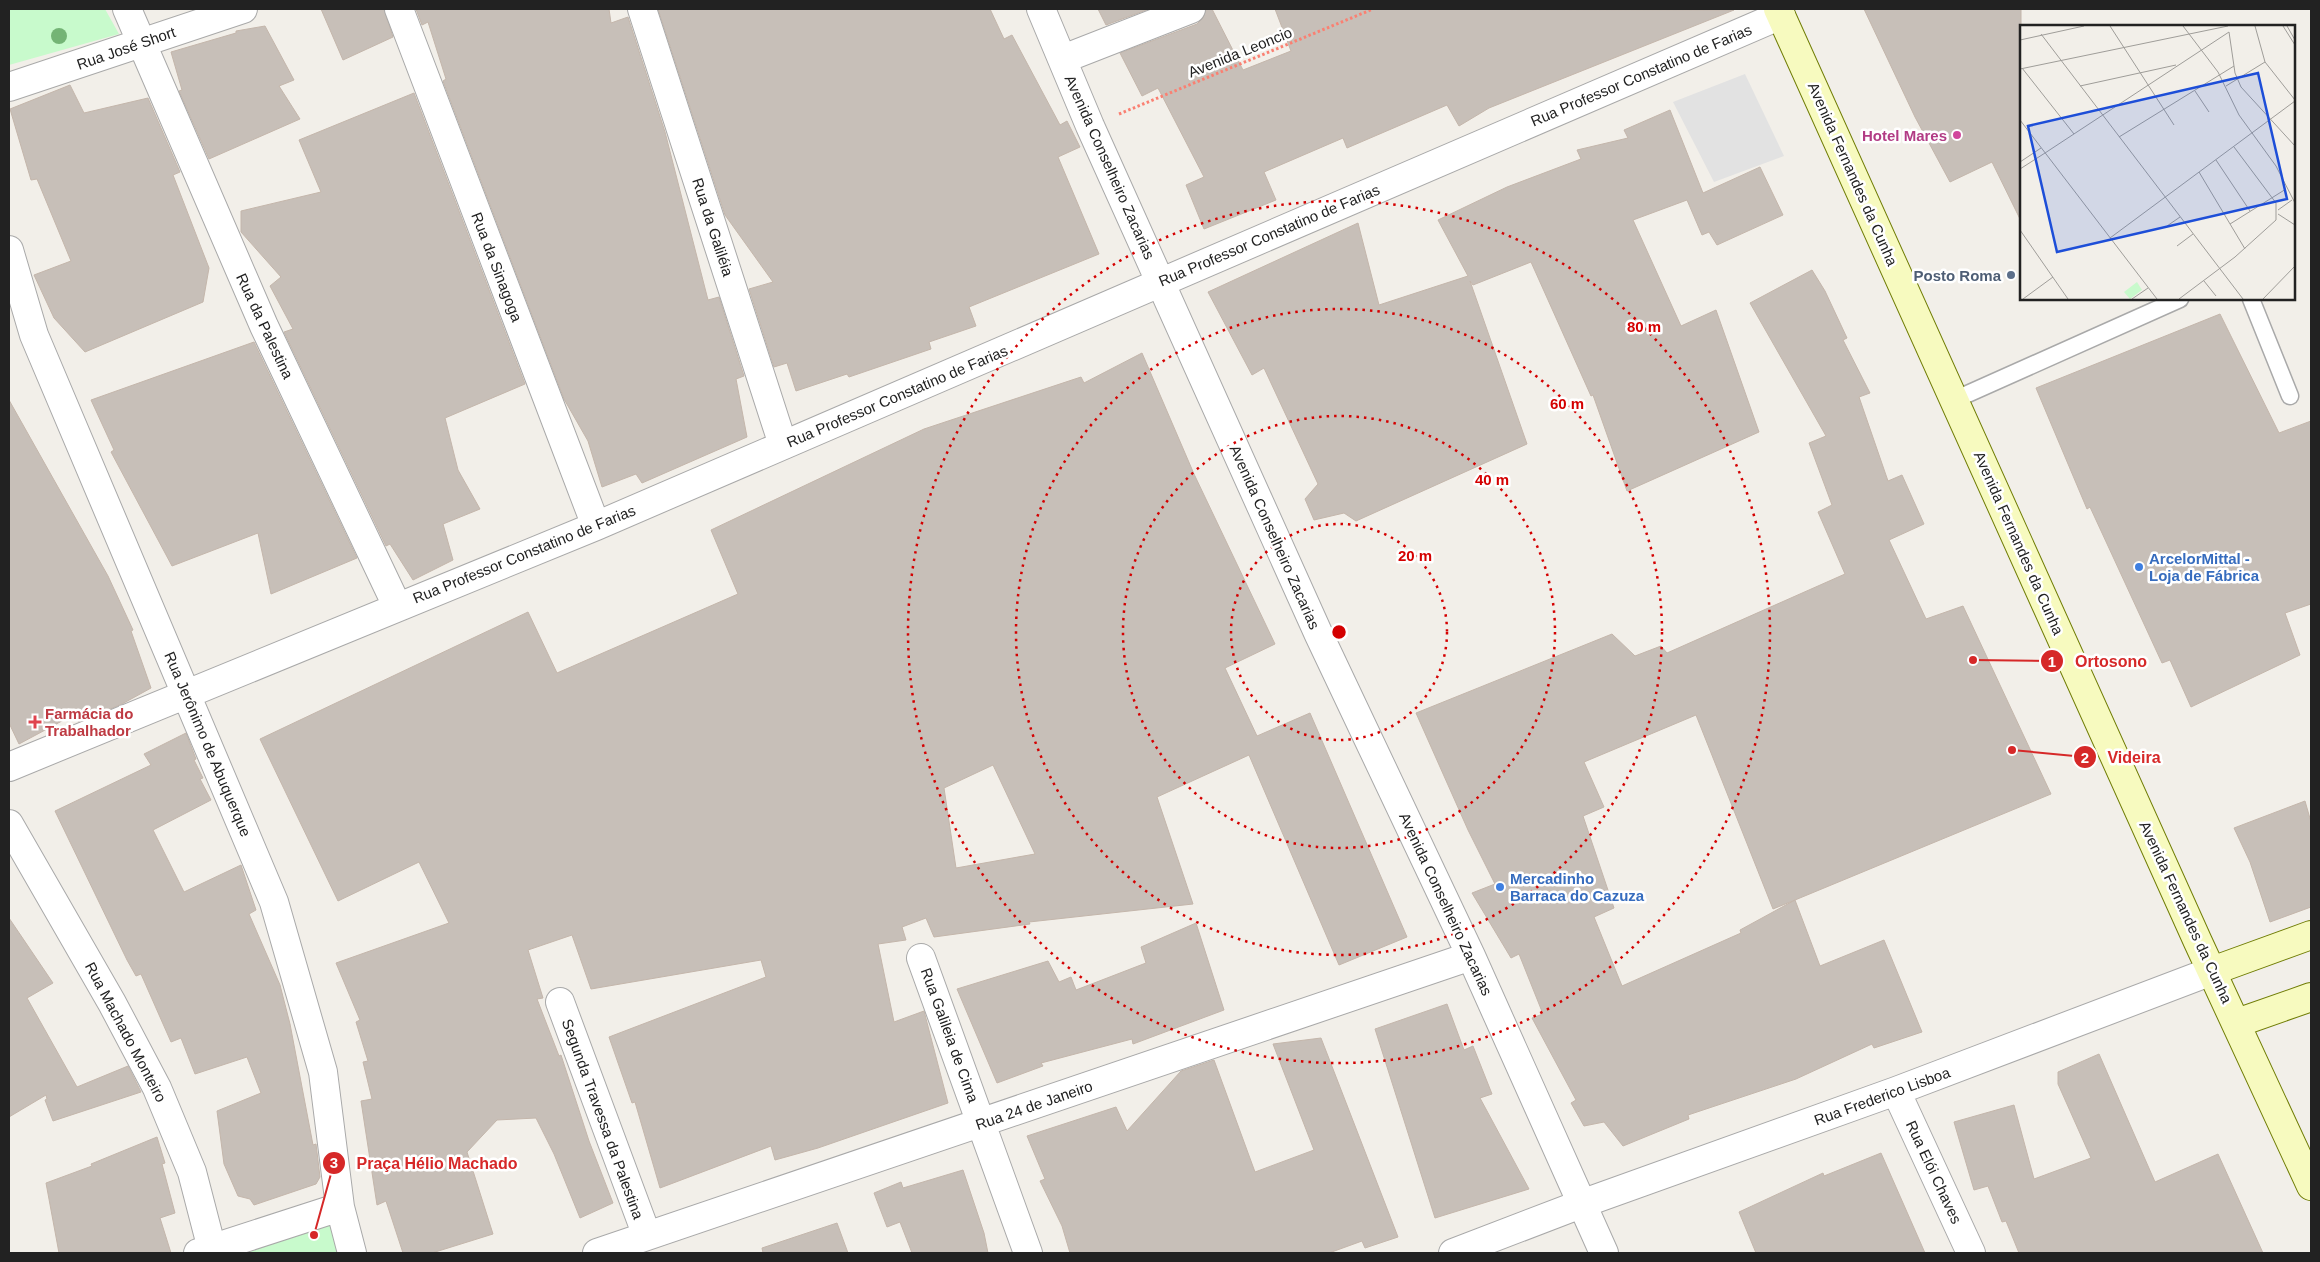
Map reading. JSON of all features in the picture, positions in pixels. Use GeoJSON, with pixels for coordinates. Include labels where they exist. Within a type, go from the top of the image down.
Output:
{"type":"FeatureCollection","features":[{"type":"Feature","properties":{"kind":"main road","name":"Avenida Fernandes da Cunha"},"geometry":{"type":"LineString","coordinates":[[1780,12],[2212,971],[2311,1186]]}},
{"type":"Feature","properties":{"kind":"main road","name":"Rua Frederico Lisboa"},"geometry":{"type":"LineString","coordinates":[[2212,971],[2311,935]]}},
{"type":"Feature","properties":{"kind":"main road"},"geometry":{"type":"LineString","coordinates":[[2237,1023],[2311,996]]}},
{"type":"Feature","properties":{"kind":"street","name":"Rua da Palestina"},"geometry":{"type":"LineString","coordinates":[[127,9],[140,43],[264,326],[397,606]]}},
{"type":"Feature","properties":{"kind":"street","name":"Rua José Short"},"geometry":{"type":"LineString","coordinates":[[9,87],[243,9]]}},
{"type":"Feature","properties":{"kind":"street","name":"Rua da Sinagoga"},"geometry":{"type":"LineString","coordinates":[[399,9],[596,526]]}},
{"type":"Feature","properties":{"kind":"street","name":"Rua da Galiléia"},"geometry":{"type":"LineString","coordinates":[[642,9],[783,445]]}},
{"type":"Feature","properties":{"kind":"street","name":"Avenida Conselheiro Zacarias"},"geometry":{"type":"LineString","coordinates":[[1041,9],[1160,281],[1319,635],[1471,956],[1604,1253]]}},
{"type":"Feature","properties":{"kind":"street"},"geometry":{"type":"LineString","coordinates":[[1062,59],[1190,9]]}},
{"type":"Feature","properties":{"kind":"street","name":"Rua Professor Constatino de Farias"},"geometry":{"type":"LineString","coordinates":[[9,767],[186,692],[596,526],[1780,12]]}},
{"type":"Feature","properties":{"kind":"street","name":"Rua Jerônimo de Abuquerque"},"geometry":{"type":"LineString","coordinates":[[9,250],[34,335],[274,902],[323,1072],[340,1207],[352,1253]]}},
{"type":"Feature","properties":{"kind":"street","name":"Rua Machado Monteiro"},"geometry":{"type":"LineString","coordinates":[[9,824],[112,1003],[157,1088],[192,1172],[208,1252]]}},
{"type":"Feature","properties":{"kind":"street","name":"Rua 24 de Janeiro"},"geometry":{"type":"LineString","coordinates":[[597,1253],[1471,956]]}},
{"type":"Feature","properties":{"kind":"street","name":"Rua Galileia de Cima"},"geometry":{"type":"LineString","coordinates":[[921,958],[1028,1253]]}},
{"type":"Feature","properties":{"kind":"street","name":"Rua Frederico Lisboa"},"geometry":{"type":"LineString","coordinates":[[1452,1253],[1581,1204],[1896,1092],[2212,971]]}},
{"type":"Feature","properties":{"kind":"street","name":"Segunda Travessa da Palestina"},"geometry":{"type":"LineString","coordinates":[[560,1002],[647,1236]]}},
{"type":"Feature","properties":{"kind":"street","name":"Rua Elói Chaves"},"geometry":{"type":"LineString","coordinates":[[1896,1092],[1971,1253]]}},
{"type":"Feature","properties":{"kind":"street"},"geometry":{"type":"LineString","coordinates":[[208,1252],[340,1207]]}},
{"type":"Feature","properties":{"kind":"lane"},"geometry":{"type":"LineString","coordinates":[[1954,400],[2178,300]]}},
{"type":"Feature","properties":{"kind":"lane"},"geometry":{"type":"LineString","coordinates":[[2251,300],[2290,396]]}},
{"type":"Feature","properties":{"kind":"path","name":"Avenida Leoncio"},"geometry":{"type":"LineString","coordinates":[[1115,116],[1373,9]]}},
{"type":"Feature","properties":{"kind":"green space"},"geometry":{"type":"Polygon","coordinates":[[[9,9],[105,9],[119,34],[9,65],[9,9]]]}},
{"type":"Feature","properties":{"kind":"green space"},"geometry":{"type":"Polygon","coordinates":[[[335,1217],[340,1253],[247,1253],[335,1217]]]}},
{"type":"Feature","properties":{"kind":"shaded area"},"geometry":{"type":"Polygon","coordinates":[[[1745,74],[1784,156],[1714,182],[1673,102],[1745,74]]]}},
{"type":"Feature","properties":{"kind":"building"},"geometry":{"type":"Polygon","coordinates":[[[321,9],[384,9],[393,37],[343,60],[321,9]]]}},
{"type":"Feature","properties":{"kind":"building"},"geometry":{"type":"Polygon","coordinates":[[[416,9],[609,9],[611,23],[628,17],[665,132],[708,300],[719,297],[744,376],[736,379],[747,437],[642,483],[636,474],[602,487],[588,441],[564,399],[443,81],[446,79],[428,22],[422,25],[416,9]]]}},
{"type":"Feature","properties":{"kind":"building"},"geometry":{"type":"Polygon","coordinates":[[[658,9],[990,9],[1004,39],[1012,35],[1060,125],[1067,121],[1080,147],[1058,157],[1099,254],[969,307],[976,326],[929,342],[931,349],[849,377],[847,374],[796,391],[787,363],[774,367],[749,289],[773,282],[725,215],[658,9]]]}},
{"type":"Feature","properties":{"kind":"building"},"geometry":{"type":"Polygon","coordinates":[[[1098,9],[1149,9],[1106,25],[1098,9]]]}},
{"type":"Feature","properties":{"kind":"building"},"geometry":{"type":"Polygon","coordinates":[[[1206,9],[1212,9],[1243,70],[1291,51],[1275,9],[1734,10],[1489,108],[1459,126],[1447,105],[1347,148],[1343,138],[1264,172],[1276,200],[1204,229],[1186,185],[1204,177],[1158,88],[1142,96],[1120,53],[1197,24],[1203,18],[1206,9]]]}},
{"type":"Feature","properties":{"kind":"building"},"geometry":{"type":"Polygon","coordinates":[[[1864,9],[2021,9],[2020,219],[1992,162],[1950,182],[1915,117],[1864,9]]]}},
{"type":"Feature","properties":{"kind":"building"},"geometry":{"type":"Polygon","coordinates":[[[265,26],[294,80],[279,86],[300,119],[209,159],[179,91],[182,90],[171,52],[236,33],[236,31],[265,26]]]}},
{"type":"Feature","properties":{"kind":"building"},"geometry":{"type":"Polygon","coordinates":[[[70,85],[84,113],[148,98],[180,172],[173,175],[209,268],[203,302],[85,352],[54,318],[34,275],[71,261],[37,179],[31,180],[10,109],[70,85]]]}},
{"type":"Feature","properties":{"kind":"building"},"geometry":{"type":"Polygon","coordinates":[[[414,93],[525,384],[445,418],[458,470],[480,509],[443,524],[453,560],[413,580],[390,544],[386,546],[284,332],[293,329],[270,286],[281,277],[241,232],[241,211],[321,192],[299,140],[414,93]]]}},
{"type":"Feature","properties":{"kind":"building"},"geometry":{"type":"Polygon","coordinates":[[[1670,110],[1703,193],[1760,167],[1783,215],[1717,245],[1709,232],[1702,235],[1687,200],[1633,220],[1681,326],[1716,310],[1759,432],[1627,491],[1593,395],[1591,396],[1531,262],[1473,285],[1470,281],[1527,444],[1356,521],[1344,513],[1314,520],[1305,499],[1318,484],[1264,368],[1252,375],[1208,292],[1358,223],[1379,305],[1468,276],[1438,220],[1507,187],[1581,159],[1577,150],[1628,138],[1624,130],[1670,110]]]}},
{"type":"Feature","properties":{"kind":"building"},"geometry":{"type":"Polygon","coordinates":[[[1812,270],[1825,291],[1847,338],[1843,340],[1870,393],[1859,397],[1888,481],[1902,475],[1924,524],[1889,540],[1926,619],[1963,606],[2051,794],[1795,900],[1820,966],[1884,940],[1922,1032],[1874,1048],[1872,1044],[1796,1079],[1688,1115],[1689,1119],[1623,1146],[1604,1122],[1584,1126],[1571,1103],[1576,1100],[1532,1018],[1543,1014],[1519,954],[1511,958],[1472,893],[1495,884],[1468,830],[1416,713],[1612,634],[1635,656],[1661,646],[1667,653],[1845,574],[1818,512],[1832,505],[1809,443],[1826,436],[1750,303],[1812,270]],[[1696,715],[1584,762],[1604,807],[1583,816],[1614,908],[1594,917],[1622,986],[1741,933],[1740,930],[1795,900],[1773,909],[1696,715]]]}},
{"type":"Feature","properties":{"kind":"building"},"geometry":{"type":"Polygon","coordinates":[[[2220,314],[2279,433],[2311,421],[2311,604],[2285,613],[2300,655],[2191,707],[2170,660],[2162,663],[2090,507],[2087,509],[2036,388],[2220,314]]]}},
{"type":"Feature","properties":{"kind":"building"},"geometry":{"type":"Polygon","coordinates":[[[254,342],[357,558],[271,594],[258,533],[172,566],[111,452],[114,450],[91,400],[254,342]]]}},
{"type":"Feature","properties":{"kind":"building"},"geometry":{"type":"Polygon","coordinates":[[[1142,353],[1194,474],[1275,644],[1225,668],[1257,736],[1310,713],[1407,937],[1339,965],[1249,755],[1157,797],[1193,904],[1029,922],[1030,924],[934,937],[926,918],[902,927],[906,940],[878,944],[894,1022],[924,1011],[948,1103],[818,1148],[775,1160],[771,1146],[660,1188],[635,1102],[632,1103],[609,1037],[766,977],[761,960],[591,989],[572,935],[528,950],[543,998],[537,999],[559,1056],[561,1055],[589,1141],[613,1203],[580,1218],[554,1154],[536,1118],[497,1120],[467,1152],[493,1234],[432,1253],[403,1253],[386,1201],[377,1205],[361,1101],[372,1099],[363,1062],[368,1061],[356,1022],[360,1020],[336,963],[449,923],[419,862],[338,901],[260,739],[528,612],[557,673],[738,594],[711,530],[924,429],[1081,377],[1084,383],[1142,353]],[[993,765],[944,788],[956,868],[1035,854],[993,765]]]}},
{"type":"Feature","properties":{"kind":"building"},"geometry":{"type":"Polygon","coordinates":[[[9,400],[108,576],[133,630],[131,631],[151,688],[122,704],[79,722],[75,714],[19,744],[9,723],[9,400]]]}},
{"type":"Feature","properties":{"kind":"building"},"geometry":{"type":"Polygon","coordinates":[[[186,733],[196,759],[194,760],[203,778],[200,779],[211,800],[153,830],[184,892],[241,865],[256,910],[249,914],[280,985],[290,1024],[313,1145],[316,1144],[320,1177],[316,1184],[254,1205],[250,1199],[238,1196],[224,1164],[217,1111],[261,1093],[247,1057],[195,1074],[181,1038],[171,1042],[141,974],[136,976],[127,960],[55,811],[151,765],[144,754],[186,733]]]}},
{"type":"Feature","properties":{"kind":"building"},"geometry":{"type":"Polygon","coordinates":[[[2305,801],[2311,822],[2311,907],[2270,922],[2250,862],[2234,828],[2305,801]]]}},
{"type":"Feature","properties":{"kind":"building"},"geometry":{"type":"Polygon","coordinates":[[[9,918],[53,983],[27,998],[77,1087],[128,1066],[141,1092],[53,1121],[45,1100],[47,1099],[46,1095],[9,1117],[9,918]]]}},
{"type":"Feature","properties":{"kind":"building"},"geometry":{"type":"Polygon","coordinates":[[[1196,923],[1224,1010],[1133,1044],[1132,1039],[1041,1063],[1043,1066],[997,1083],[957,989],[1048,961],[1059,982],[1071,977],[1076,990],[1146,963],[1141,947],[1196,923]]]}},
{"type":"Feature","properties":{"kind":"building"},"geometry":{"type":"Polygon","coordinates":[[[1447,1004],[1464,1050],[1473,1046],[1492,1094],[1480,1098],[1529,1189],[1435,1218],[1375,1029],[1447,1004]]]}},
{"type":"Feature","properties":{"kind":"building"},"geometry":{"type":"Polygon","coordinates":[[[1321,1038],[1398,1237],[1365,1248],[1362,1241],[1329,1253],[1070,1253],[1062,1226],[1040,1181],[1045,1179],[1027,1136],[1116,1107],[1127,1131],[1181,1071],[1214,1060],[1255,1172],[1314,1150],[1273,1044],[1321,1038]]]}},
{"type":"Feature","properties":{"kind":"building"},"geometry":{"type":"Polygon","coordinates":[[[2099,1054],[2155,1182],[2218,1154],[2263,1253],[2019,1253],[2006,1221],[2002,1222],[1988,1186],[1974,1190],[1954,1122],[2014,1105],[2034,1179],[2091,1158],[2058,1084],[2058,1072],[2099,1054]]]}},
{"type":"Feature","properties":{"kind":"building"},"geometry":{"type":"Polygon","coordinates":[[[157,1137],[165,1163],[162,1164],[175,1213],[160,1218],[171,1253],[59,1253],[46,1183],[92,1166],[91,1164],[157,1137]]]}},
{"type":"Feature","properties":{"kind":"building"},"geometry":{"type":"Polygon","coordinates":[[[1881,1153],[1925,1253],[1756,1253],[1739,1212],[1823,1173],[1824,1176],[1881,1153]]]}},
{"type":"Feature","properties":{"kind":"building"},"geometry":{"type":"Polygon","coordinates":[[[963,1170],[984,1233],[988,1253],[912,1253],[900,1222],[887,1227],[874,1193],[901,1182],[903,1188],[963,1170]]]}},
{"type":"Feature","properties":{"kind":"building"},"geometry":{"type":"Polygon","coordinates":[[[837,1223],[848,1253],[763,1253],[762,1248],[837,1223]]]}},
{"type":"Feature","properties":{"kind":"place","name":"Hotel Mares"},"geometry":{"type":"Point","coordinates":[1957,135]}},
{"type":"Feature","properties":{"kind":"place","name":"Posto Roma"},"geometry":{"type":"Point","coordinates":[2011,275]}},
{"type":"Feature","properties":{"kind":"place","name":"ArcelorMittal - Loja de Fábrica"},"geometry":{"type":"Point","coordinates":[2139,567]}},
{"type":"Feature","properties":{"kind":"place","name":"Ortosono"},"geometry":{"type":"Point","coordinates":[1973,660]}},
{"type":"Feature","properties":{"kind":"place","name":"Farmácia do Trabalhador"},"geometry":{"type":"Point","coordinates":[35,722]}},
{"type":"Feature","properties":{"kind":"place","name":"Videira"},"geometry":{"type":"Point","coordinates":[2012,750]}},
{"type":"Feature","properties":{"kind":"place","name":"Mercadinho Barraca do Cazuza"},"geometry":{"type":"Point","coordinates":[1500,887]}},
{"type":"Feature","properties":{"kind":"place","name":"Praça Hélio Machado"},"geometry":{"type":"Point","coordinates":[314,1235]}}]}
